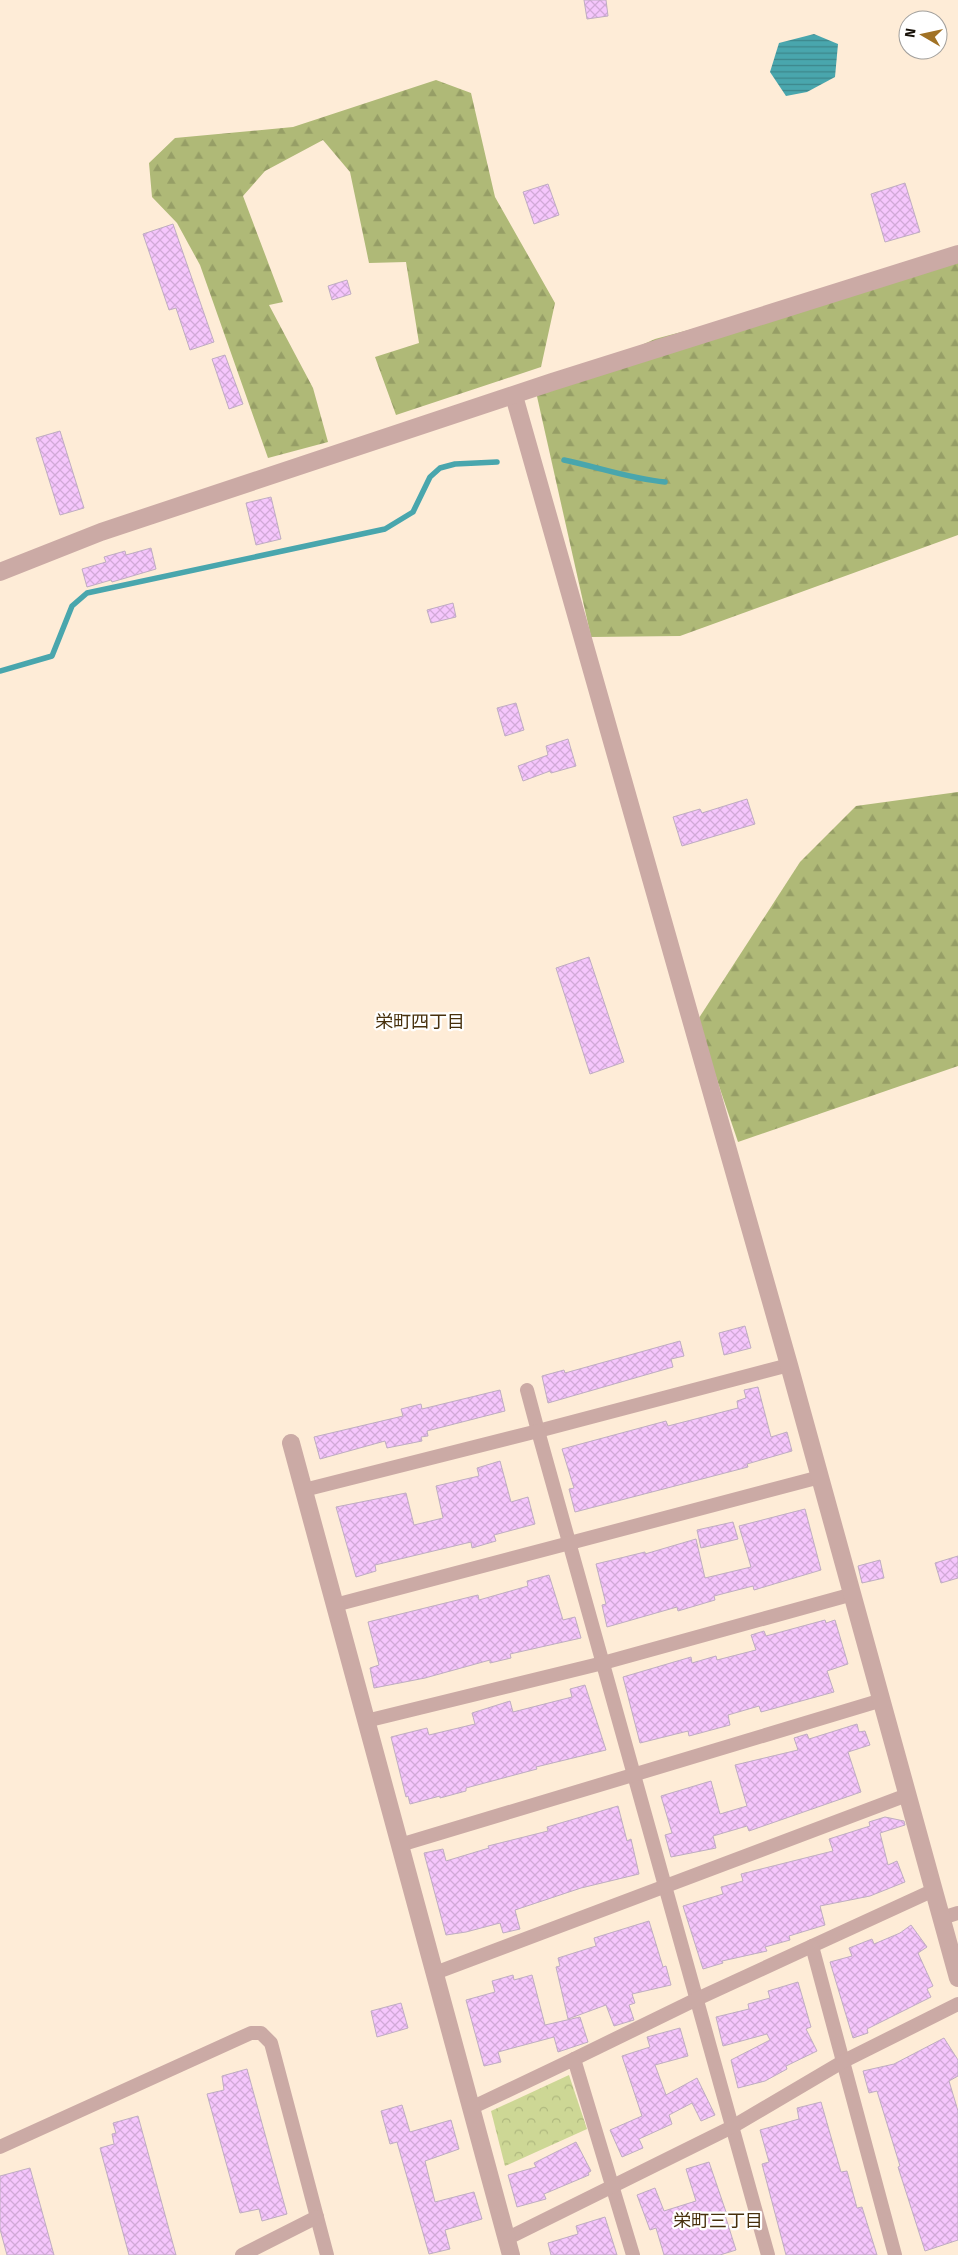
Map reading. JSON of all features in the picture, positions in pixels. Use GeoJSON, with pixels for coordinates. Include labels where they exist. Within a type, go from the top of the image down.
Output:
{"type":"FeatureCollection","features":[{"type":"Feature","properties":{"kind":"street"},"geometry":{"type":"LineString","coordinates":[[0,572],[101,532],[514,396],[958,254]]}},
{"type":"Feature","properties":{"kind":"street"},"geometry":{"type":"LineString","coordinates":[[514,396],[789,1365],[934,1890],[950,1915],[958,1978]]}},
{"type":"Feature","properties":{"kind":"street"},"geometry":{"type":"LineString","coordinates":[[304,1490],[538,1432],[789,1365]]}},
{"type":"Feature","properties":{"kind":"street"},"geometry":{"type":"LineString","coordinates":[[527,1390],[768,2255]]}},
{"type":"Feature","properties":{"kind":"street"},"geometry":{"type":"LineString","coordinates":[[291,1443],[508,2247],[614,2187],[732,2128],[844,2061],[958,2004]]}},
{"type":"Feature","properties":{"kind":"street"},"geometry":{"type":"LineString","coordinates":[[335,1605],[820,1477]]}},
{"type":"Feature","properties":{"kind":"street"},"geometry":{"type":"LineString","coordinates":[[366,1721],[602,1663],[853,1594]]}},
{"type":"Feature","properties":{"kind":"street"},"geometry":{"type":"LineString","coordinates":[[400,1845],[635,1776],[882,1700]]}},
{"type":"Feature","properties":{"kind":"street"},"geometry":{"type":"LineString","coordinates":[[434,1974],[907,1795]]}},
{"type":"Feature","properties":{"kind":"street"},"geometry":{"type":"LineString","coordinates":[[471,2108],[697,1999],[934,1890]]}},
{"type":"Feature","properties":{"kind":"street"},"geometry":{"type":"LineString","coordinates":[[812,1946],[895,2255]]}},
{"type":"Feature","properties":{"kind":"street"},"geometry":{"type":"LineString","coordinates":[[0,2148],[251,2033],[261,2033],[271,2043],[328,2255]]}},
{"type":"Feature","properties":{"kind":"street"},"geometry":{"type":"LineString","coordinates":[[574,2059],[633,2255]]}},
{"type":"Feature","properties":{"kind":"street"},"geometry":{"type":"LineString","coordinates":[[242,2255],[317,2218]]}},
{"type":"Feature","properties":{"kind":"green space"},"geometry":{"type":"Polygon","coordinates":[[[436,80],[471,93],[495,197],[555,303],[541,367],[396,415],[375,357],[419,343],[406,262],[369,263],[350,172],[323,140],[265,171],[243,196],[283,302],[269,305],[313,388],[328,442],[268,458],[200,265],[177,223],[152,197],[149,163],[175,138],[293,127],[436,80]]]}},
{"type":"Feature","properties":{"kind":"green space"},"geometry":{"type":"Polygon","coordinates":[[[958,258],[958,535],[680,636],[591,637],[536,392],[655,339],[958,258]]]}},
{"type":"Feature","properties":{"kind":"green space"},"geometry":{"type":"Polygon","coordinates":[[[958,792],[958,1066],[738,1142],[697,1021],[800,862],[856,806],[958,792]]]}},
{"type":"Feature","properties":{"kind":"green space"},"geometry":{"type":"Polygon","coordinates":[[[569,2075],[587,2129],[505,2166],[491,2111],[569,2075]]]}},
{"type":"Feature","properties":{"kind":"water"},"geometry":{"type":"Polygon","coordinates":[[[814,34],[838,44],[835,77],[807,92],[786,96],[770,72],[779,43],[814,34]]]}},
{"type":"Feature","properties":{"kind":"building"},"geometry":{"type":"Polygon","coordinates":[[[584,0],[606,0],[608,16],[587,19],[584,0]]]}},
{"type":"Feature","properties":{"kind":"building"},"geometry":{"type":"Polygon","coordinates":[[[905,183],[920,232],[885,242],[871,194],[905,183]]]}},
{"type":"Feature","properties":{"kind":"building"},"geometry":{"type":"Polygon","coordinates":[[[548,184],[559,215],[534,224],[523,192],[548,184]]]}},
{"type":"Feature","properties":{"kind":"building"},"geometry":{"type":"Polygon","coordinates":[[[173,224],[214,342],[190,350],[176,308],[169,310],[143,234],[173,224]]]}},
{"type":"Feature","properties":{"kind":"building"},"geometry":{"type":"Polygon","coordinates":[[[347,280],[351,294],[332,300],[328,286],[347,280]]]}},
{"type":"Feature","properties":{"kind":"building"},"geometry":{"type":"Polygon","coordinates":[[[225,355],[243,404],[229,409],[212,359],[225,355]]]}},
{"type":"Feature","properties":{"kind":"building"},"geometry":{"type":"Polygon","coordinates":[[[60,431],[84,508],[60,515],[36,438],[60,431]]]}},
{"type":"Feature","properties":{"kind":"building"},"geometry":{"type":"Polygon","coordinates":[[[271,497],[281,539],[256,545],[246,503],[271,497]]]}},
{"type":"Feature","properties":{"kind":"building"},"geometry":{"type":"Polygon","coordinates":[[[151,548],[156,569],[87,587],[82,569],[106,562],[104,557],[125,551],[126,555],[151,548]]]}},
{"type":"Feature","properties":{"kind":"building"},"geometry":{"type":"Polygon","coordinates":[[[453,603],[456,617],[431,623],[427,610],[453,603]]]}},
{"type":"Feature","properties":{"kind":"building"},"geometry":{"type":"Polygon","coordinates":[[[516,703],[524,730],[505,736],[497,708],[516,703]]]}},
{"type":"Feature","properties":{"kind":"building"},"geometry":{"type":"Polygon","coordinates":[[[568,739],[576,766],[551,773],[550,771],[523,781],[518,766],[548,755],[546,746],[568,739]]]}},
{"type":"Feature","properties":{"kind":"building"},"geometry":{"type":"Polygon","coordinates":[[[747,799],[755,824],[682,846],[673,817],[700,809],[702,813],[747,799]]]}},
{"type":"Feature","properties":{"kind":"building"},"geometry":{"type":"Polygon","coordinates":[[[589,957],[624,1062],[590,1074],[556,968],[589,957]]]}},
{"type":"Feature","properties":{"kind":"building"},"geometry":{"type":"Polygon","coordinates":[[[745,1326],[751,1348],[724,1355],[719,1333],[745,1326]]]}},
{"type":"Feature","properties":{"kind":"building"},"geometry":{"type":"Polygon","coordinates":[[[680,1341],[684,1356],[671,1359],[673,1367],[548,1403],[542,1376],[564,1370],[565,1373],[680,1341]]]}},
{"type":"Feature","properties":{"kind":"building"},"geometry":{"type":"Polygon","coordinates":[[[758,1387],[771,1437],[787,1432],[792,1451],[747,1464],[748,1467],[575,1512],[569,1489],[574,1488],[562,1449],[666,1421],[668,1426],[738,1408],[737,1401],[746,1398],[744,1390],[758,1387]]]}},
{"type":"Feature","properties":{"kind":"building"},"geometry":{"type":"Polygon","coordinates":[[[500,1390],[505,1411],[427,1431],[428,1436],[421,1437],[422,1441],[387,1448],[385,1441],[320,1459],[314,1437],[403,1416],[401,1409],[421,1404],[422,1409],[500,1390]]]}},
{"type":"Feature","properties":{"kind":"building"},"geometry":{"type":"Polygon","coordinates":[[[500,1461],[511,1502],[528,1497],[535,1524],[494,1535],[496,1541],[472,1548],[471,1542],[375,1565],[376,1571],[356,1577],[336,1507],[406,1493],[414,1525],[443,1518],[436,1486],[479,1476],[477,1468],[500,1461]]]}},
{"type":"Feature","properties":{"kind":"building"},"geometry":{"type":"Polygon","coordinates":[[[805,1509],[821,1570],[754,1590],[753,1586],[714,1596],[715,1600],[678,1611],[677,1607],[607,1627],[602,1605],[606,1604],[596,1564],[645,1552],[645,1554],[696,1539],[705,1578],[751,1567],[739,1526],[805,1509]]]}},
{"type":"Feature","properties":{"kind":"building"},"geometry":{"type":"Polygon","coordinates":[[[733,1522],[738,1539],[701,1548],[697,1530],[733,1522]]]}},
{"type":"Feature","properties":{"kind":"building"},"geometry":{"type":"Polygon","coordinates":[[[958,1556],[958,1578],[941,1583],[935,1563],[958,1556]]]}},
{"type":"Feature","properties":{"kind":"building"},"geometry":{"type":"Polygon","coordinates":[[[880,1560],[884,1578],[862,1583],[858,1566],[880,1560]]]}},
{"type":"Feature","properties":{"kind":"building"},"geometry":{"type":"Polygon","coordinates":[[[549,1575],[563,1620],[575,1617],[581,1638],[510,1654],[511,1658],[490,1663],[490,1660],[425,1678],[374,1688],[370,1668],[379,1665],[368,1622],[478,1595],[479,1600],[528,1586],[527,1581],[549,1575]]]}},
{"type":"Feature","properties":{"kind":"building"},"geometry":{"type":"Polygon","coordinates":[[[825,1620],[826,1623],[835,1620],[848,1664],[827,1671],[834,1692],[761,1712],[759,1706],[728,1715],[730,1725],[689,1736],[688,1731],[640,1743],[623,1677],[691,1657],[692,1663],[716,1656],[717,1660],[756,1650],[751,1635],[764,1631],[766,1636],[825,1620]]]}},
{"type":"Feature","properties":{"kind":"building"},"geometry":{"type":"Polygon","coordinates":[[[585,1685],[606,1750],[536,1767],[537,1769],[466,1788],[466,1791],[410,1804],[408,1796],[406,1797],[391,1737],[427,1728],[429,1735],[475,1724],[472,1713],[510,1701],[513,1712],[572,1697],[570,1689],[585,1685]]]}},
{"type":"Feature","properties":{"kind":"building"},"geometry":{"type":"Polygon","coordinates":[[[857,1724],[859,1732],[865,1731],[870,1745],[848,1752],[861,1792],[749,1831],[747,1826],[713,1836],[716,1848],[671,1857],[665,1835],[672,1833],[661,1796],[711,1781],[720,1814],[747,1806],[735,1765],[798,1750],[794,1738],[807,1734],[809,1739],[857,1724]]]}},
{"type":"Feature","properties":{"kind":"building"},"geometry":{"type":"Polygon","coordinates":[[[618,1806],[627,1841],[631,1839],[639,1874],[581,1888],[515,1910],[520,1929],[503,1933],[500,1923],[446,1935],[424,1853],[443,1849],[446,1861],[489,1848],[488,1846],[548,1831],[547,1827],[618,1806]]]}},
{"type":"Feature","properties":{"kind":"building"},"geometry":{"type":"Polygon","coordinates":[[[885,1817],[904,1821],[905,1825],[880,1833],[888,1865],[897,1861],[905,1882],[870,1896],[820,1906],[825,1925],[789,1936],[790,1940],[765,1947],[767,1951],[722,1961],[723,1963],[703,1969],[683,1906],[723,1894],[721,1887],[743,1881],[741,1874],[833,1851],[829,1839],[870,1826],[869,1822],[885,1817]]]}},
{"type":"Feature","properties":{"kind":"building"},"geometry":{"type":"Polygon","coordinates":[[[649,1921],[663,1967],[666,1966],[671,1985],[632,1994],[635,2003],[629,2005],[634,2020],[614,2026],[606,2005],[568,2019],[556,1967],[560,1966],[558,1958],[596,1946],[594,1938],[649,1921]]]}},
{"type":"Feature","properties":{"kind":"building"},"geometry":{"type":"Polygon","coordinates":[[[911,1925],[927,1947],[918,1953],[933,1986],[927,1989],[931,1997],[867,2029],[868,2033],[853,2038],[830,1962],[852,1956],[849,1948],[872,1939],[874,1944],[900,1933],[911,1925]]]}},
{"type":"Feature","properties":{"kind":"building"},"geometry":{"type":"Polygon","coordinates":[[[513,1975],[514,1980],[532,1975],[545,2025],[580,2017],[588,2042],[558,2052],[554,2037],[498,2052],[501,2062],[484,2066],[466,2000],[495,1992],[492,1981],[513,1975]]]}},
{"type":"Feature","properties":{"kind":"building"},"geometry":{"type":"Polygon","coordinates":[[[798,1982],[811,2027],[806,2029],[817,2051],[786,2066],[787,2069],[765,2081],[738,2088],[731,2060],[770,2040],[767,2034],[723,2046],[716,2017],[749,2009],[748,2004],[770,1998],[768,1991],[798,1982]]]}},
{"type":"Feature","properties":{"kind":"building"},"geometry":{"type":"Polygon","coordinates":[[[401,2003],[408,2028],[377,2037],[371,2011],[401,2003]]]}},
{"type":"Feature","properties":{"kind":"building"},"geometry":{"type":"Polygon","coordinates":[[[680,2028],[688,2056],[655,2065],[666,2095],[697,2078],[715,2115],[701,2121],[692,2103],[669,2115],[672,2124],[639,2139],[643,2148],[622,2157],[610,2130],[642,2116],[622,2056],[650,2047],[647,2037],[680,2028]]]}},
{"type":"Feature","properties":{"kind":"building"},"geometry":{"type":"Polygon","coordinates":[[[944,2038],[958,2060],[958,2076],[949,2081],[958,2111],[958,2240],[925,2251],[898,2167],[900,2166],[877,2091],[869,2093],[863,2071],[894,2064],[944,2038]]]}},
{"type":"Feature","properties":{"kind":"building"},"geometry":{"type":"Polygon","coordinates":[[[247,2069],[287,2214],[262,2221],[259,2209],[240,2213],[207,2094],[224,2090],[222,2076],[247,2069]]]}},
{"type":"Feature","properties":{"kind":"building"},"geometry":{"type":"Polygon","coordinates":[[[821,2102],[841,2172],[847,2171],[857,2208],[862,2207],[877,2255],[786,2255],[762,2164],[769,2162],[760,2130],[799,2119],[797,2108],[821,2102]]]}},
{"type":"Feature","properties":{"kind":"building"},"geometry":{"type":"Polygon","coordinates":[[[402,2105],[410,2132],[451,2120],[459,2149],[425,2161],[435,2202],[474,2192],[482,2219],[445,2230],[450,2249],[429,2254],[397,2142],[390,2144],[381,2111],[402,2105]]]}},
{"type":"Feature","properties":{"kind":"building"},"geometry":{"type":"Polygon","coordinates":[[[138,2116],[176,2255],[129,2255],[100,2148],[114,2144],[112,2134],[116,2133],[113,2123],[138,2116]]]}},
{"type":"Feature","properties":{"kind":"building"},"geometry":{"type":"Polygon","coordinates":[[[576,2142],[591,2171],[588,2173],[589,2175],[544,2194],[546,2199],[517,2207],[508,2175],[536,2167],[534,2163],[576,2142]]]}},
{"type":"Feature","properties":{"kind":"building"},"geometry":{"type":"Polygon","coordinates":[[[709,2162],[726,2212],[724,2212],[736,2250],[720,2255],[664,2255],[656,2228],[650,2230],[637,2195],[655,2188],[664,2211],[696,2201],[686,2169],[709,2162]]]}},
{"type":"Feature","properties":{"kind":"building"},"geometry":{"type":"Polygon","coordinates":[[[30,2168],[54,2255],[7,2255],[0,2229],[0,2176],[30,2168]]]}},
{"type":"Feature","properties":{"kind":"building"},"geometry":{"type":"Polygon","coordinates":[[[605,2217],[617,2255],[551,2255],[548,2243],[578,2234],[576,2226],[605,2217]]]}},
{"type":"Feature","properties":{"kind":"waterway"},"geometry":{"type":"LineString","coordinates":[[564,460],[627,476],[665,482]]}},
{"type":"Feature","properties":{"kind":"waterway"},"geometry":{"type":"LineString","coordinates":[[0,671],[52,656],[72,606],[87,593],[385,529],[413,512],[430,477],[440,468],[455,464],[497,462]]}},
{"type":"Feature","properties":{"kind":"district","name":"栄町四丁目"},"geometry":{"type":"Point","coordinates":[420,1022]}},
{"type":"Feature","properties":{"kind":"district","name":"栄町三丁目"},"geometry":{"type":"Point","coordinates":[718,2221]}}]}
